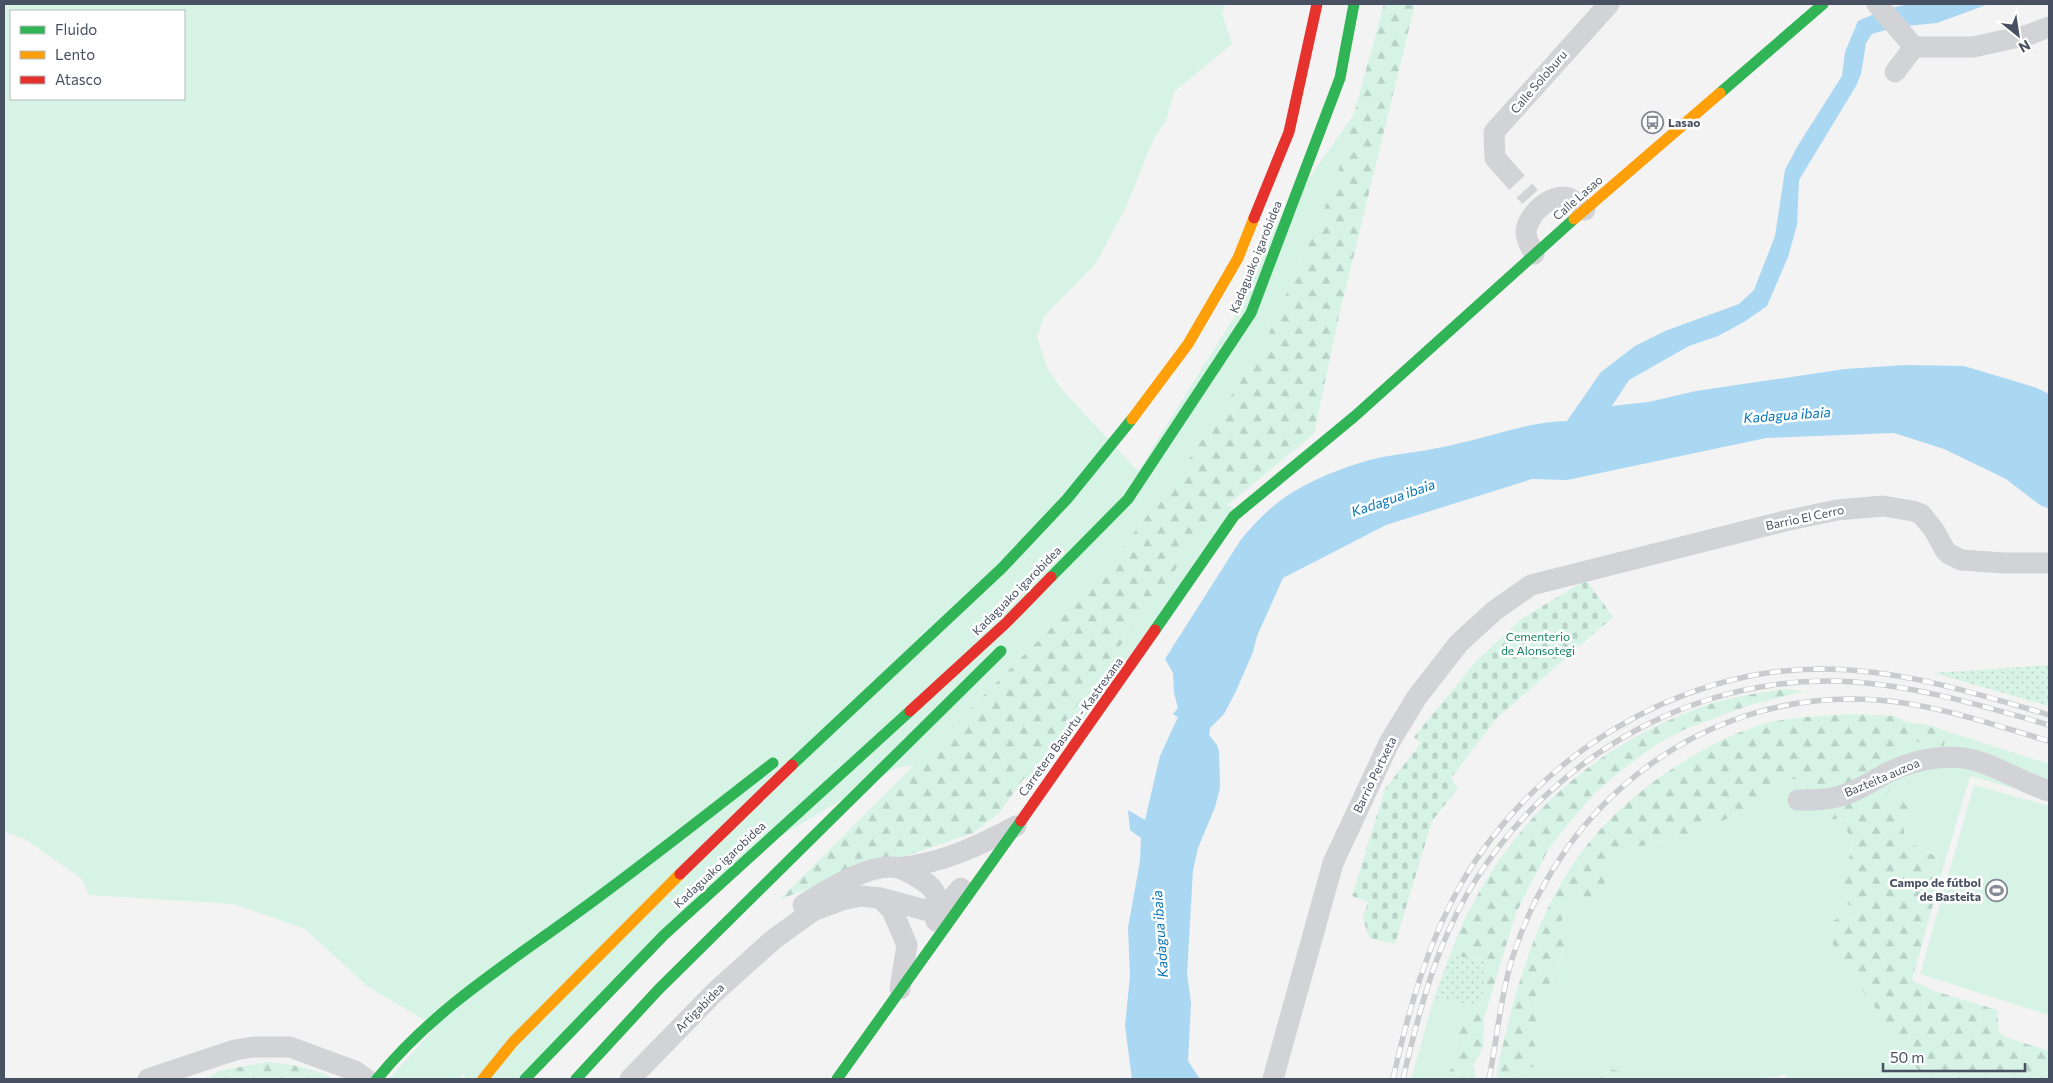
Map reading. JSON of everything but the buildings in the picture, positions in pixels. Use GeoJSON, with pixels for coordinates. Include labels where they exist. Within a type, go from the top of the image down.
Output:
{"type":"FeatureCollection","features":[{"type":"Feature","properties":{"kind":"main road","name":"Kadaguako igarobidea"},"geometry":{"type":"LineString","coordinates":[[483,1079],[513,1042],[577,976],[836,722],[1002,568],[1067,499],[1132,419],[1188,344],[1238,258],[1289,132],[1317,4]]}},
{"type":"Feature","properties":{"kind":"main road","name":"Kadaguako igarobidea"},"geometry":{"type":"LineString","coordinates":[[525,1079],[664,935],[1006,623],[1128,499],[1251,313],[1340,78],[1354,4]]}},
{"type":"Feature","properties":{"kind":"main road","name":"Calle Lasao"},"geometry":{"type":"LineString","coordinates":[[1354,416],[1534,254],[1823,4]]}},
{"type":"Feature","properties":{"kind":"main road","name":"Carretera Basurtu - Kastrexana"},"geometry":{"type":"LineString","coordinates":[[837,1079],[1122,680],[1234,516],[1354,416]]}},
{"type":"Feature","properties":{"kind":"main road"},"geometry":{"type":"LineString","coordinates":[[1091,554],[1128,499]]}},
{"type":"Feature","properties":{"kind":"main road"},"geometry":{"type":"LineString","coordinates":[[576,1079],[658,990],[1008,643]]}},
{"type":"Feature","properties":{"kind":"main road"},"geometry":{"type":"LineString","coordinates":[[375,1076],[397,1052],[438,1014],[579,911],[787,753],[836,722]]}},
{"type":"Feature","properties":{"kind":"street","name":"Calle Soloburu"},"geometry":{"type":"LineString","coordinates":[[1503,167],[1495,158],[1494,132],[1609,4]]}},
{"type":"Feature","properties":{"kind":"street"},"geometry":{"type":"LineString","coordinates":[[1885,14],[1914,47],[1973,47],[2028,35],[2049,27]]}},
{"type":"Feature","properties":{"kind":"street"},"geometry":{"type":"LineString","coordinates":[[1895,72],[1914,47]]}},
{"type":"Feature","properties":{"kind":"street"},"geometry":{"type":"LineString","coordinates":[[1534,254],[1526,231],[1535,202],[1570,198],[1585,210]]}},
{"type":"Feature","properties":{"kind":"street","name":"Barrio El Cerro"},"geometry":{"type":"LineString","coordinates":[[1602,567],[1828,512],[1883,506],[1913,510],[1921,514],[1934,530],[1942,546],[1949,554],[1961,560],[2004,563],[2049,563]]}},
{"type":"Feature","properties":{"kind":"street","name":"Barrio Pertxeta"},"geometry":{"type":"LineString","coordinates":[[1273,1079],[1334,863],[1389,744],[1418,697],[1459,643],[1494,611],[1531,586],[1602,567]]}},
{"type":"Feature","properties":{"kind":"street","name":"Bazteita auzoa"},"geometry":{"type":"LineString","coordinates":[[1798,800],[1827,799],[1841,796],[1906,765],[1945,758],[1964,758],[1982,763],[2032,786],[2049,791]]}},
{"type":"Feature","properties":{"kind":"street"},"geometry":{"type":"LineString","coordinates":[[774,939],[801,907],[839,882],[872,870],[898,868],[939,860],[978,847],[1018,825]]}},
{"type":"Feature","properties":{"kind":"street"},"geometry":{"type":"LineString","coordinates":[[774,939],[813,911],[842,900],[861,896],[880,898],[929,911],[944,907],[996,845],[1018,825]]}},
{"type":"Feature","properties":{"kind":"street"},"geometry":{"type":"LineString","coordinates":[[898,868],[931,885],[939,903],[935,925],[900,990]]}},
{"type":"Feature","properties":{"kind":"street"},"geometry":{"type":"LineString","coordinates":[[880,898],[892,910],[907,945],[900,990]]}},
{"type":"Feature","properties":{"kind":"street","name":"Artigabidea"},"geometry":{"type":"LineString","coordinates":[[630,1079],[715,992],[774,939]]}},
{"type":"Feature","properties":{"kind":"street"},"geometry":{"type":"LineString","coordinates":[[148,1079],[235,1050],[253,1047],[290,1047],[354,1071],[375,1076]]}},
{"type":"Feature","properties":{"kind":"street"},"geometry":{"type":"LineString","coordinates":[[185,1079],[235,1050]]}},
{"type":"Feature","properties":{"kind":"green space"},"geometry":{"type":"Polygon","coordinates":[[[4,4],[1226,4],[1222,13],[1232,44],[1174,92],[1166,120],[1154,138],[1126,207],[1096,263],[1044,316],[1037,337],[1047,368],[1063,391],[1138,471],[1234,317],[1268,237],[1354,114],[1335,202],[1267,351],[1166,492],[1238,508],[1035,784],[995,764],[951,758],[896,768],[753,852],[517,1079],[466,1079],[463,1074],[459,1079],[389,1079],[436,1027],[367,986],[305,929],[234,904],[89,895],[82,879],[25,839],[4,832],[4,4]]]}},
{"type":"Feature","properties":{"kind":"green space"},"geometry":{"type":"Polygon","coordinates":[[[1384,4],[1415,4],[1338,320],[1314,434],[1214,516],[999,813],[973,833],[780,899],[1087,592],[1174,482],[1262,349],[1334,187],[1384,4]]]}},
{"type":"Feature","properties":{"kind":"green space","name":"Cementerio de Alonsotegi"},"geometry":{"type":"Polygon","coordinates":[[[1586,580],[1613,617],[1497,718],[1451,778],[1458,788],[1432,821],[1395,944],[1369,938],[1363,918],[1368,902],[1352,896],[1385,789],[1421,743],[1414,737],[1476,661],[1524,617],[1586,580]]]}},
{"type":"Feature","properties":{"kind":"green space"},"geometry":{"type":"Polygon","coordinates":[[[2049,665],[2049,706],[1934,673],[2049,665]]]}},
{"type":"Feature","properties":{"kind":"green space"},"geometry":{"type":"Polygon","coordinates":[[[1784,689],[1804,691],[1747,706],[1683,730],[1654,746],[1595,793],[1548,850],[1516,913],[1484,1018],[1483,1047],[1473,1066],[1476,1079],[1443,1079],[1457,1062],[1456,1043],[1461,1024],[1481,1007],[1487,961],[1450,955],[1467,916],[1487,879],[1510,845],[1537,813],[1567,785],[1600,759],[1636,737],[1674,718],[1708,705],[1784,689]]]}},
{"type":"Feature","properties":{"kind":"green space"},"geometry":{"type":"Polygon","coordinates":[[[1854,714],[1895,716],[1906,722],[1928,725],[1945,736],[1944,746],[1933,748],[1911,739],[1879,766],[1892,786],[1884,799],[1902,801],[1912,811],[1903,824],[1905,840],[1935,856],[1942,872],[1912,980],[1931,990],[1997,1010],[1999,1032],[2005,1037],[2049,1051],[2049,1079],[1931,1079],[1915,1067],[1904,1053],[1894,1032],[1847,970],[1829,937],[1830,923],[1842,916],[1857,920],[1864,912],[1841,901],[1838,882],[1846,867],[1852,849],[1848,832],[1840,818],[1821,821],[1808,810],[1808,793],[1804,785],[1790,778],[1757,805],[1696,832],[1607,855],[1601,869],[1605,883],[1598,897],[1585,906],[1575,899],[1565,912],[1560,925],[1567,934],[1558,964],[1548,986],[1535,996],[1536,1024],[1530,1036],[1538,1051],[1537,1066],[1524,1069],[1517,1079],[1496,1079],[1514,1000],[1532,945],[1543,919],[1568,872],[1588,843],[1600,830],[1624,806],[1666,773],[1700,752],[1735,734],[1760,725],[1783,720],[1854,714]]]}},
{"type":"Feature","properties":{"kind":"green space"},"geometry":{"type":"Polygon","coordinates":[[[1928,725],[2049,764],[2049,798],[1970,776],[1942,872],[1935,855],[1905,840],[1902,824],[1884,799],[1879,766],[1911,739],[1933,748],[1945,736],[1928,725]]]}},
{"type":"Feature","properties":{"kind":"green space"},"geometry":{"type":"Polygon","coordinates":[[[1790,778],[1803,784],[1831,810],[1846,828],[1850,837],[1850,856],[1838,882],[1853,906],[1864,912],[1857,920],[1842,916],[1830,937],[1847,970],[1894,1032],[1904,1053],[1915,1067],[1931,1079],[1788,1079],[1786,1075],[1761,1079],[1623,1079],[1622,1072],[1586,1079],[1517,1079],[1538,1051],[1529,1035],[1536,1024],[1535,996],[1546,989],[1553,979],[1564,947],[1560,925],[1565,912],[1601,869],[1607,855],[1696,832],[1757,805],[1790,778]]]}},
{"type":"Feature","properties":{"kind":"green space","name":"Campo de fútbol de Basteita"},"geometry":{"type":"Polygon","coordinates":[[[1974,785],[2049,806],[2049,1015],[1920,974],[1974,785]]]}},
{"type":"Feature","properties":{"kind":"green space"},"geometry":{"type":"Polygon","coordinates":[[[1450,955],[1487,961],[1481,1007],[1434,998],[1450,955]]]}},
{"type":"Feature","properties":{"kind":"green space"},"geometry":{"type":"Polygon","coordinates":[[[1434,998],[1481,1007],[1461,1024],[1456,1043],[1457,1062],[1443,1079],[1411,1079],[1434,998]]]}},
{"type":"Feature","properties":{"kind":"green space"},"geometry":{"type":"Polygon","coordinates":[[[267,1062],[301,1067],[334,1079],[207,1079],[218,1071],[267,1062]]]}},
{"type":"Feature","properties":{"kind":"green space"},"geometry":{"type":"Polygon","coordinates":[[[1603,1067],[1622,1072],[1623,1079],[1586,1079],[1603,1067]]]}},
{"type":"Feature","properties":{"kind":"water","name":"Kadagua ibaia"},"geometry":{"type":"Polygon","coordinates":[[[1909,4],[1989,4],[1937,23],[1896,27],[1872,34],[1866,43],[1861,74],[1856,86],[1799,180],[1797,225],[1788,257],[1767,306],[1744,322],[1718,336],[1689,346],[1629,380],[1612,406],[1648,402],[1696,391],[1845,369],[1905,365],[1964,366],[2037,388],[2049,394],[2049,509],[2040,505],[2006,479],[1944,449],[1894,433],[1766,438],[1567,480],[1532,479],[1386,525],[1283,578],[1257,636],[1253,652],[1236,691],[1224,714],[1210,728],[1209,735],[1217,745],[1219,752],[1220,788],[1215,807],[1198,848],[1193,870],[1187,974],[1191,1003],[1188,1061],[1200,1079],[1132,1079],[1125,1026],[1130,976],[1128,928],[1140,861],[1141,838],[1130,830],[1128,810],[1145,820],[1160,756],[1178,717],[1173,714],[1178,708],[1174,693],[1173,673],[1165,659],[1240,541],[1264,514],[1286,497],[1312,482],[1345,468],[1378,458],[1443,447],[1523,427],[1567,421],[1601,372],[1635,346],[1665,331],[1739,304],[1754,290],[1775,236],[1785,170],[1797,147],[1842,76],[1845,52],[1858,21],[1883,10],[1909,4]]]}},
{"type":"Feature","properties":{"kind":"tunnel"},"geometry":{"type":"LineString","coordinates":[[1503,167],[1530,197]]}},
{"type":"Feature","properties":{"kind":"railway"},"geometry":{"type":"LineString","coordinates":[[1393,1079],[1405,1029],[1428,954],[1461,884],[1491,839],[1527,798],[1568,761],[1613,730],[1662,704],[1713,685],[1767,673],[1821,669],[1850,670],[1908,678],[1965,691],[2049,715]]}},
{"type":"Feature","properties":{"kind":"railway"},"geometry":{"type":"LineString","coordinates":[[1403,1079],[1423,1002],[1440,952],[1450,928],[1475,881],[1508,835],[1547,794],[1591,758],[1638,729],[1689,706],[1743,690],[1798,682],[1855,682],[1905,688],[2002,711],[2049,725]]}},
{"type":"Feature","properties":{"kind":"railway"},"geometry":{"type":"LineString","coordinates":[[1489,1079],[1512,959],[1535,901],[1566,849],[1605,804],[1650,765],[1700,734],[1755,713],[1815,701],[1877,700],[1899,702],[1943,711],[2049,741]]}},
{"type":"Feature","properties":{"kind":"traffic: fast"},"geometry":{"type":"LineString","coordinates":[[1051,577],[1128,499],[1251,313],[1340,78],[1354,4]]}},
{"type":"Feature","properties":{"kind":"traffic: fast"},"geometry":{"type":"LineString","coordinates":[[1720,93],[1823,4]]}},
{"type":"Feature","properties":{"kind":"traffic: fast"},"geometry":{"type":"LineString","coordinates":[[1155,630],[1234,516],[1355,416],[1574,219]]}},
{"type":"Feature","properties":{"kind":"traffic: fast"},"geometry":{"type":"LineString","coordinates":[[792,765],[1002,568],[1067,499],[1132,419]]}},
{"type":"Feature","properties":{"kind":"traffic: fast"},"geometry":{"type":"LineString","coordinates":[[576,1079],[658,990],[1001,651]]}},
{"type":"Feature","properties":{"kind":"traffic: fast"},"geometry":{"type":"LineString","coordinates":[[525,1079],[664,935],[910,711]]}},
{"type":"Feature","properties":{"kind":"traffic: fast"},"geometry":{"type":"LineString","coordinates":[[377,1079],[421,1032],[495,971],[624,878],[773,763]]}},
{"type":"Feature","properties":{"kind":"traffic: fast"},"geometry":{"type":"LineString","coordinates":[[837,1079],[1021,821]]}},
{"type":"Feature","properties":{"kind":"traffic: slow"},"geometry":{"type":"LineString","coordinates":[[1574,219],[1720,93]]}},
{"type":"Feature","properties":{"kind":"traffic: slow"},"geometry":{"type":"LineString","coordinates":[[1132,419],[1188,344],[1238,258],[1254,218]]}},
{"type":"Feature","properties":{"kind":"traffic: slow"},"geometry":{"type":"LineString","coordinates":[[483,1079],[513,1042],[680,874]]}},
{"type":"Feature","properties":{"kind":"traffic: jam"},"geometry":{"type":"LineString","coordinates":[[1254,218],[1289,132],[1317,4]]}},
{"type":"Feature","properties":{"kind":"traffic: jam"},"geometry":{"type":"LineString","coordinates":[[910,711],[1006,623],[1051,577]]}},
{"type":"Feature","properties":{"kind":"traffic: jam"},"geometry":{"type":"LineString","coordinates":[[1021,821],[1155,630]]}},
{"type":"Feature","properties":{"kind":"traffic: jam"},"geometry":{"type":"LineString","coordinates":[[680,874],[792,765]]}},
{"type":"Feature","properties":{"kind":"place","name":"Lasao"},"geometry":{"type":"Point","coordinates":[1652,123]}},
{"type":"Feature","properties":{"kind":"place","name":"Campo de fútbol de Basteita"},"geometry":{"type":"Point","coordinates":[1997,890]}}]}
